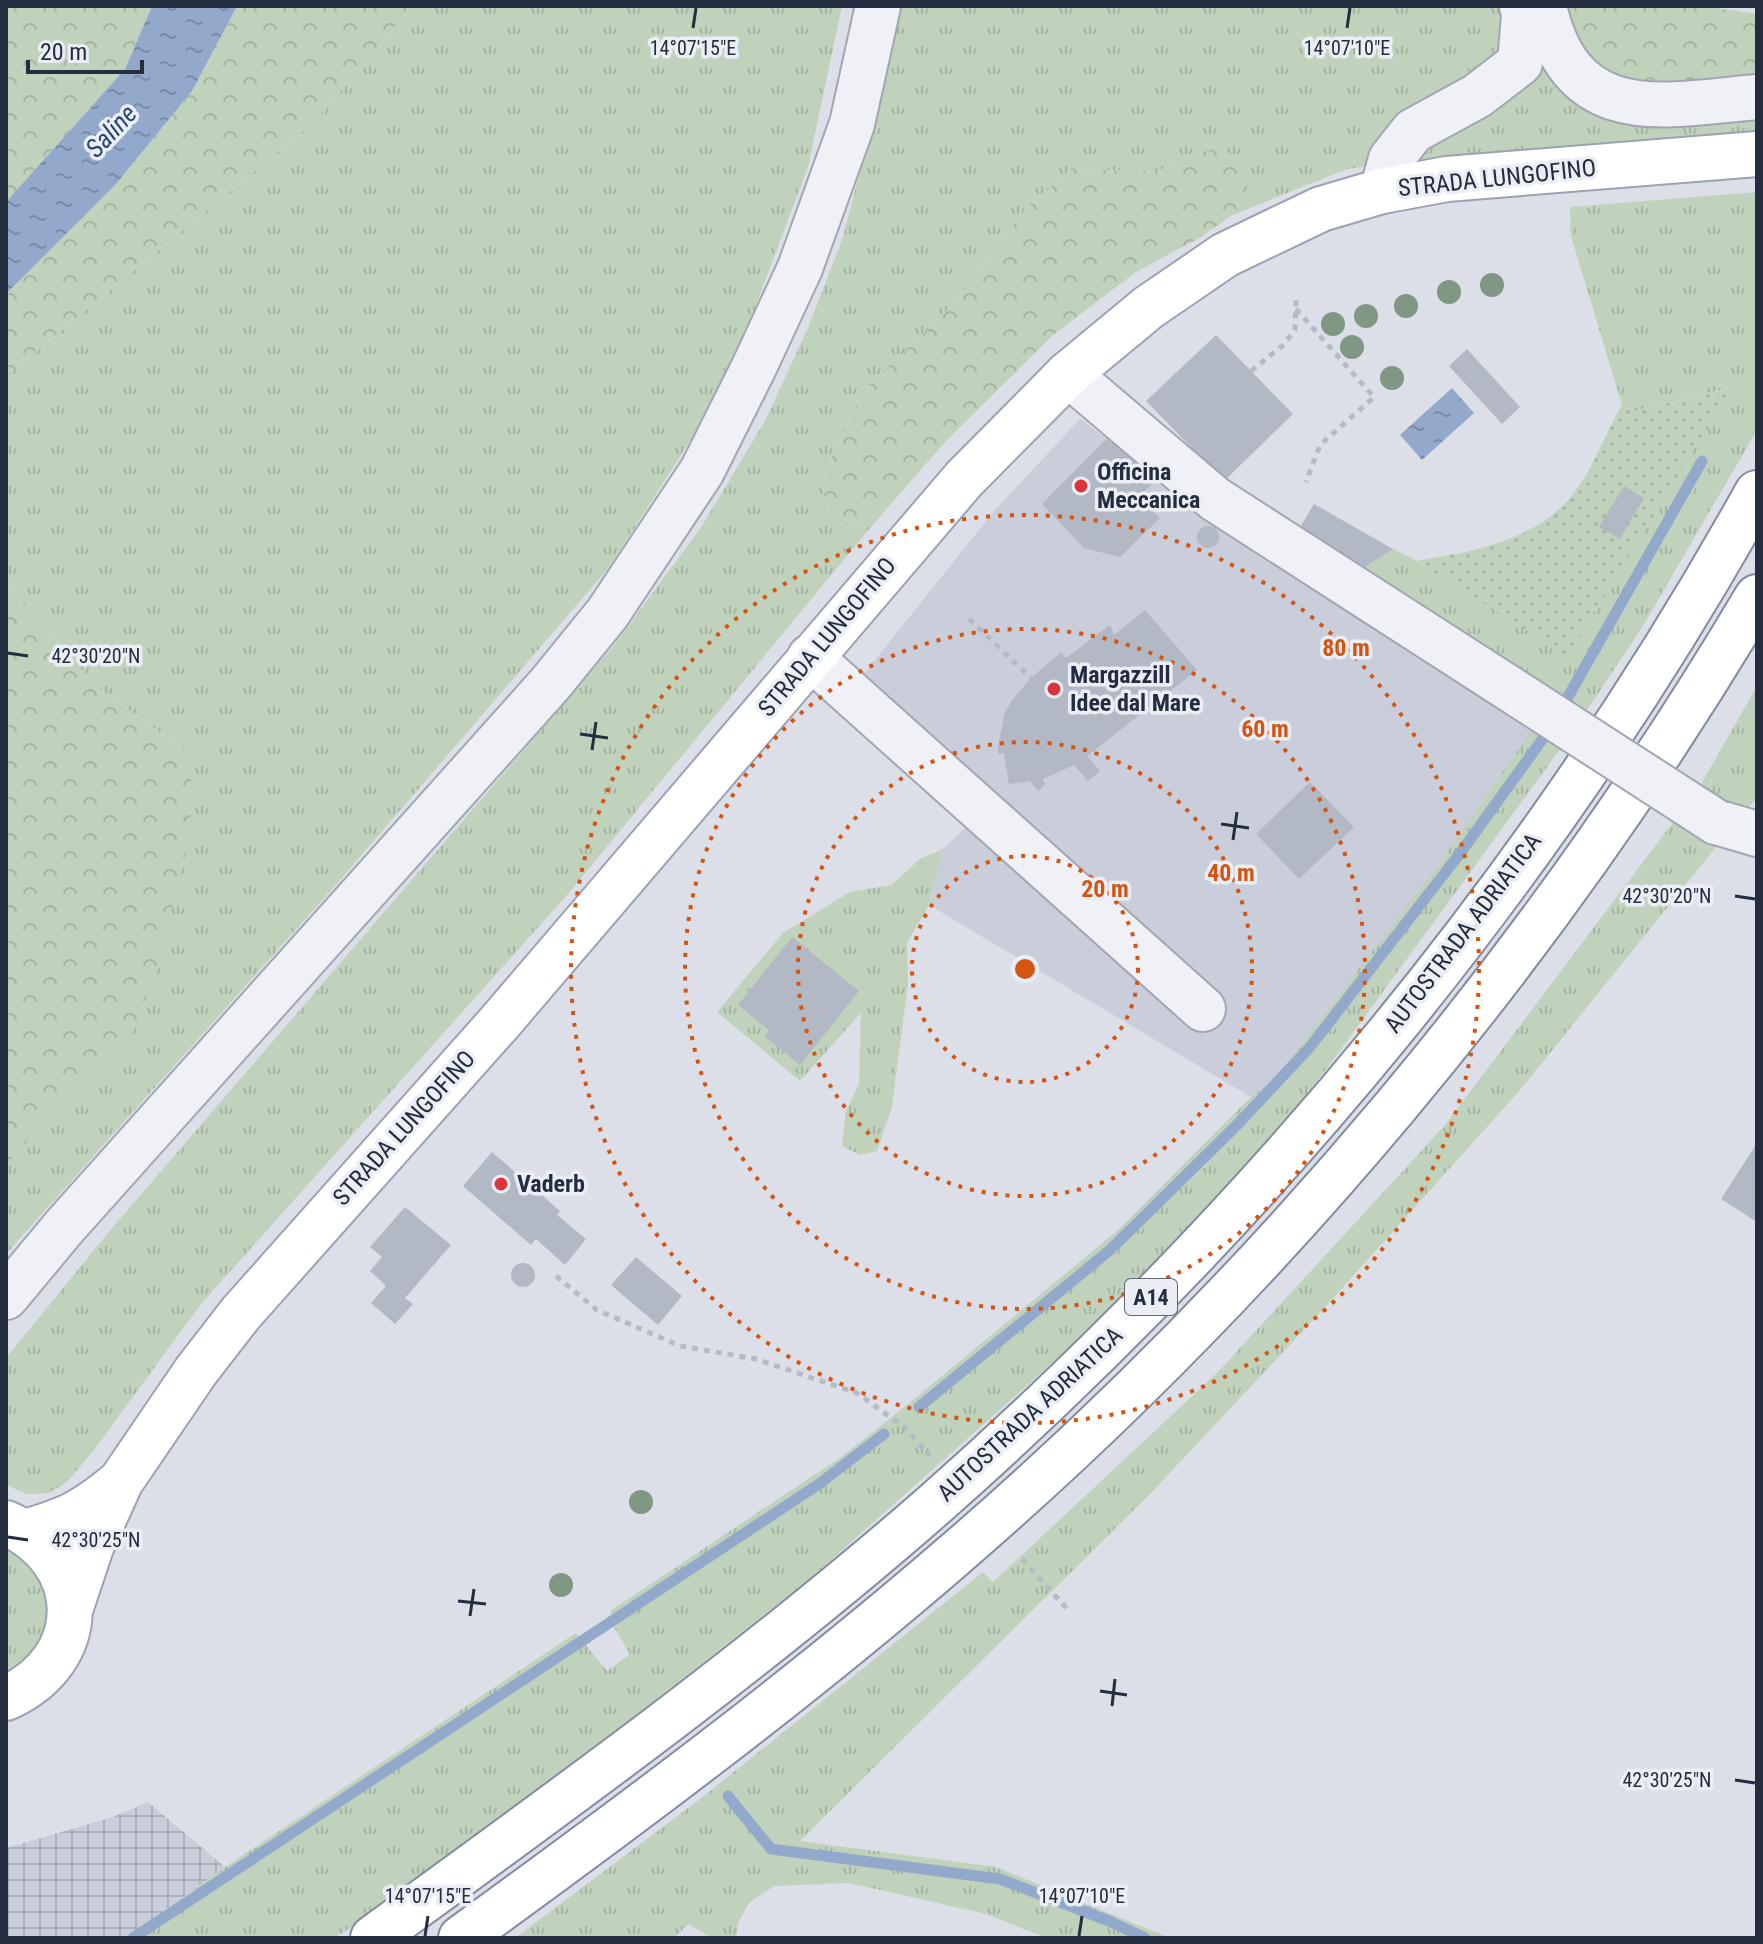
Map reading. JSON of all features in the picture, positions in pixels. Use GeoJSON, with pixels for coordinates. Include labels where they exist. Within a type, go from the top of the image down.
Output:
{"type":"FeatureCollection","features":[{"type":"Feature","properties":{"kind":"main road","name":"STRADA LUNGOFINO"},"geometry":{"type":"LineString","coordinates":[[6,1698],[27,1689],[46,1673],[59,1655],[91,1547],[121,1481],[196,1371],[241,1313],[500,1022],[964,479],[1068,374],[1149,307],[1225,255],[1321,209],[1382,191],[1447,179],[1757,154]]}},
{"type":"Feature","properties":{"kind":"main road","name":"AUTOSTRADA ADRIATICA"},"geometry":{"type":"LineString","coordinates":[[373,1938],[712,1686],[861,1566],[933,1505],[1083,1368],[1196,1251],[1269,1173],[1372,1052],[1529,849],[1609,734],[1757,493]]}},
{"type":"Feature","properties":{"kind":"main road","name":"A14"},"geometry":{"type":"LineString","coordinates":[[461,1938],[616,1824],[831,1658],[954,1556],[1134,1390],[1320,1194],[1411,1088],[1589,855],[1653,763],[1757,597]]}},
{"type":"Feature","properties":{"kind":"main road","name":"STRADA LUNGOFINO"},"geometry":{"type":"LineString","coordinates":[[11,1525],[63,1521],[90,1508],[121,1481]]}},
{"type":"Feature","properties":{"kind":"main road"},"geometry":{"type":"LineString","coordinates":[[11,1525],[40,1543],[53,1557],[68,1591],[70,1610]]}},
{"type":"Feature","properties":{"kind":"street"},"geometry":{"type":"LineString","coordinates":[[6,1297],[65,1226],[550,684],[607,614],[654,545],[702,471],[800,268],[852,124],[878,6]]}},
{"type":"Feature","properties":{"kind":"street"},"geometry":{"type":"LineString","coordinates":[[1382,191],[1391,159],[1413,131],[1477,96],[1520,63],[1522,6]]}},
{"type":"Feature","properties":{"kind":"street"},"geometry":{"type":"LineString","coordinates":[[1544,6],[1549,27],[1568,65],[1594,92],[1634,103],[1660,104],[1757,97]]}},
{"type":"Feature","properties":{"kind":"street"},"geometry":{"type":"LineString","coordinates":[[1068,374],[1215,499],[1716,822],[1757,834]]}},
{"type":"Feature","properties":{"kind":"street"},"geometry":{"type":"LineString","coordinates":[[810,657],[1203,1009]]}},
{"type":"Feature","properties":{"kind":"path"},"geometry":{"type":"LineString","coordinates":[[1251,371],[1282,346],[1295,330],[1296,299]]}},
{"type":"Feature","properties":{"kind":"path"},"geometry":{"type":"LineString","coordinates":[[1296,309],[1374,397],[1320,445],[1306,482]]}},
{"type":"Feature","properties":{"kind":"path"},"geometry":{"type":"LineString","coordinates":[[969,619],[1031,678]]}},
{"type":"Feature","properties":{"kind":"path"},"geometry":{"type":"LineString","coordinates":[[556,1276],[597,1310],[680,1346],[756,1359],[857,1393],[904,1427],[932,1459]]}},
{"type":"Feature","properties":{"kind":"path"},"geometry":{"type":"LineString","coordinates":[[1022,1559],[1069,1611]]}},
{"type":"Feature","properties":{"kind":"shaded area"},"geometry":{"type":"Polygon","coordinates":[[[1080,419],[1159,477],[1536,723],[1444,857],[1341,996],[1276,1077],[1251,1097],[929,905],[943,849],[974,820],[839,705],[995,510],[1080,419]]]}},
{"type":"Feature","properties":{"kind":"shaded area"},"geometry":{"type":"Polygon","coordinates":[[[148,1802],[225,1867],[127,1938],[6,1938],[6,1848],[113,1817],[148,1802]]]}},
{"type":"Feature","properties":{"kind":"green space"},"geometry":{"type":"Polygon","coordinates":[[[6,6],[152,6],[125,69],[6,202],[6,6]]]}},
{"type":"Feature","properties":{"kind":"green space"},"geometry":{"type":"Polygon","coordinates":[[[237,6],[413,6],[311,125],[6,376],[6,294],[116,184],[192,91],[237,6]]]}},
{"type":"Feature","properties":{"kind":"green space"},"geometry":{"type":"Polygon","coordinates":[[[413,6],[842,6],[808,167],[726,384],[611,565],[341,879],[6,1254],[6,1165],[33,1134],[191,755],[96,686],[6,582],[6,376],[311,125],[413,6]]]}},
{"type":"Feature","properties":{"kind":"green space"},"geometry":{"type":"Polygon","coordinates":[[[897,6],[1558,6],[1757,89],[1757,133],[1683,142],[1450,156],[1347,169],[1233,215],[1246,196],[1184,159],[1157,172],[1072,169],[1027,207],[952,306],[863,391],[822,484],[828,512],[845,527],[870,528],[567,895],[201,1304],[67,1482],[49,1493],[26,1494],[6,1484],[6,1358],[112,1228],[615,644],[700,529],[765,421],[808,328],[842,240],[891,53],[897,6]]]}},
{"type":"Feature","properties":{"kind":"green space"},"geometry":{"type":"Polygon","coordinates":[[[1558,6],[1702,6],[1757,14],[1757,89],[1623,85],[1585,59],[1558,6]]]}},
{"type":"Feature","properties":{"kind":"green space"},"geometry":{"type":"Polygon","coordinates":[[[1219,147],[1251,167],[1246,196],[1233,215],[1201,237],[1136,272],[1053,335],[945,442],[870,528],[845,527],[828,512],[822,484],[863,391],[952,306],[1027,207],[1072,169],[1157,172],[1219,147]]]}},
{"type":"Feature","properties":{"kind":"green space"},"geometry":{"type":"Polygon","coordinates":[[[1757,192],[1757,430],[1643,626],[1581,719],[1356,573],[1393,549],[1567,655],[1730,388],[1636,411],[1622,405],[1571,236],[1570,207],[1757,192]]]}},
{"type":"Feature","properties":{"kind":"green space"},"geometry":{"type":"Polygon","coordinates":[[[1732,388],[1567,656],[1417,561],[1500,543],[1555,513],[1585,476],[1622,405],[1636,411],[1732,388]]]}},
{"type":"Feature","properties":{"kind":"green space"},"geometry":{"type":"Polygon","coordinates":[[[6,582],[96,686],[191,755],[191,833],[154,978],[124,1052],[33,1134],[6,1165],[6,582]]]}},
{"type":"Feature","properties":{"kind":"green space"},"geometry":{"type":"Polygon","coordinates":[[[1757,686],[1757,797],[1739,820],[1696,793],[1757,686]]]}},
{"type":"Feature","properties":{"kind":"green space"},"geometry":{"type":"Polygon","coordinates":[[[1536,723],[1566,741],[1328,1067],[1255,1159],[1097,1323],[812,1577],[580,1759],[351,1928],[333,1938],[127,1938],[225,1867],[576,1633],[607,1671],[630,1654],[614,1627],[610,1611],[844,1455],[908,1404],[1117,1231],[1251,1097],[1276,1077],[1444,857],[1536,723]]]}},
{"type":"Feature","properties":{"kind":"green space"},"geometry":{"type":"Polygon","coordinates":[[[1680,813],[1720,842],[1521,1089],[1317,1316],[1151,1493],[800,1841],[996,1867],[1170,1938],[1047,1938],[986,1914],[849,1883],[774,1886],[749,1903],[738,1923],[736,1938],[711,1938],[689,1924],[673,1938],[515,1938],[704,1796],[983,1572],[993,1582],[1219,1371],[1445,1125],[1680,813]]]}},
{"type":"Feature","properties":{"kind":"green space"},"geometry":{"type":"Polygon","coordinates":[[[943,849],[929,905],[907,943],[908,984],[892,1106],[877,1151],[860,1155],[842,1146],[846,1111],[859,1084],[861,1013],[800,1081],[717,1012],[783,933],[850,892],[891,885],[920,859],[943,849]]]}},
{"type":"Feature","properties":{"kind":"green space"},"geometry":{"type":"Polygon","coordinates":[[[6,1545],[45,1580],[53,1630],[6,1686],[6,1545]]]}},
{"type":"Feature","properties":{"kind":"water","name":"Saline"},"geometry":{"type":"Polygon","coordinates":[[[152,6],[237,6],[192,91],[116,184],[6,294],[6,202],[125,69],[152,6]]]}},
{"type":"Feature","properties":{"kind":"water"},"geometry":{"type":"Polygon","coordinates":[[[1452,388],[1474,413],[1422,460],[1400,435],[1452,388]]]}},
{"type":"Feature","properties":{"kind":"building"},"geometry":{"type":"Polygon","coordinates":[[[1216,335],[1293,414],[1224,481],[1146,401],[1216,335]]]}},
{"type":"Feature","properties":{"kind":"building"},"geometry":{"type":"Polygon","coordinates":[[[1467,349],[1520,407],[1502,424],[1449,366],[1467,349]]]}},
{"type":"Feature","properties":{"kind":"building"},"geometry":{"type":"Polygon","coordinates":[[[1106,439],[1159,477],[1139,497],[1160,518],[1120,557],[1084,548],[1042,504],[1106,439]]]}},
{"type":"Feature","properties":{"kind":"building"},"geometry":{"type":"Polygon","coordinates":[[[1624,486],[1644,498],[1620,539],[1599,527],[1624,486]]]}},
{"type":"Feature","properties":{"kind":"building"},"geometry":{"type":"Polygon","coordinates":[[[1314,504],[1393,549],[1356,573],[1296,534],[1314,504]]]}},
{"type":"Feature","properties":{"kind":"building"},"geometry":{"type":"Polygon","coordinates":[[[1204,526],[1212,526],[1219,537],[1212,548],[1204,548],[1197,541],[1197,533],[1204,526]]]}},
{"type":"Feature","properties":{"kind":"building"},"geometry":{"type":"Polygon","coordinates":[[[1145,610],[1197,670],[1087,756],[1100,771],[1088,781],[1074,765],[1043,779],[1045,784],[1038,791],[1030,781],[1009,784],[1004,753],[998,754],[998,746],[1005,712],[1013,699],[1031,678],[1061,652],[1066,658],[1110,625],[1114,635],[1145,610]]]}},
{"type":"Feature","properties":{"kind":"building"},"geometry":{"type":"Polygon","coordinates":[[[1310,782],[1354,827],[1299,879],[1256,834],[1310,782]]]}},
{"type":"Feature","properties":{"kind":"building"},"geometry":{"type":"Polygon","coordinates":[[[792,937],[859,991],[800,1065],[764,1036],[769,1030],[738,1005],[792,937]]]}},
{"type":"Feature","properties":{"kind":"building"},"geometry":{"type":"Polygon","coordinates":[[[1757,1143],[1757,1222],[1721,1199],[1757,1143]]]}},
{"type":"Feature","properties":{"kind":"building"},"geometry":{"type":"Polygon","coordinates":[[[492,1152],[560,1211],[557,1215],[586,1239],[565,1265],[536,1239],[531,1245],[463,1186],[492,1152]]]}},
{"type":"Feature","properties":{"kind":"building"},"geometry":{"type":"Polygon","coordinates":[[[405,1207],[451,1245],[405,1298],[413,1304],[395,1324],[371,1303],[386,1286],[370,1271],[382,1257],[370,1247],[405,1207]]]}},
{"type":"Feature","properties":{"kind":"building"},"geometry":{"type":"Polygon","coordinates":[[[636,1257],[682,1296],[658,1325],[611,1285],[636,1257]]]}},
{"type":"Feature","properties":{"kind":"building"},"geometry":{"type":"Polygon","coordinates":[[[523,1263],[531,1267],[535,1275],[531,1283],[523,1287],[515,1283],[511,1275],[515,1267],[523,1263]]]}},
{"type":"Feature","properties":{"kind":"waterway"},"geometry":{"type":"LineString","coordinates":[[1560,711],[1702,461]]}},
{"type":"Feature","properties":{"kind":"waterway"},"geometry":{"type":"LineString","coordinates":[[919,1407],[1110,1250],[1237,1125],[1310,1047],[1461,852],[1552,726]]}},
{"type":"Feature","properties":{"kind":"waterway"},"geometry":{"type":"LineString","coordinates":[[133,1938],[819,1484],[884,1434]]}},
{"type":"Feature","properties":{"kind":"waterway"},"geometry":{"type":"LineString","coordinates":[[728,1796],[771,1849],[1000,1879],[1145,1938]]}},
{"type":"Feature","properties":{"kind":"place","name":"Officina Meccanica"},"geometry":{"type":"Point","coordinates":[1081,486]}},
{"type":"Feature","properties":{"kind":"place","name":"Margazzill Idee dal Mare"},"geometry":{"type":"Point","coordinates":[1054,689]}},
{"type":"Feature","properties":{"kind":"place","name":"Vaderb"},"geometry":{"type":"Point","coordinates":[501,1184]}}]}
